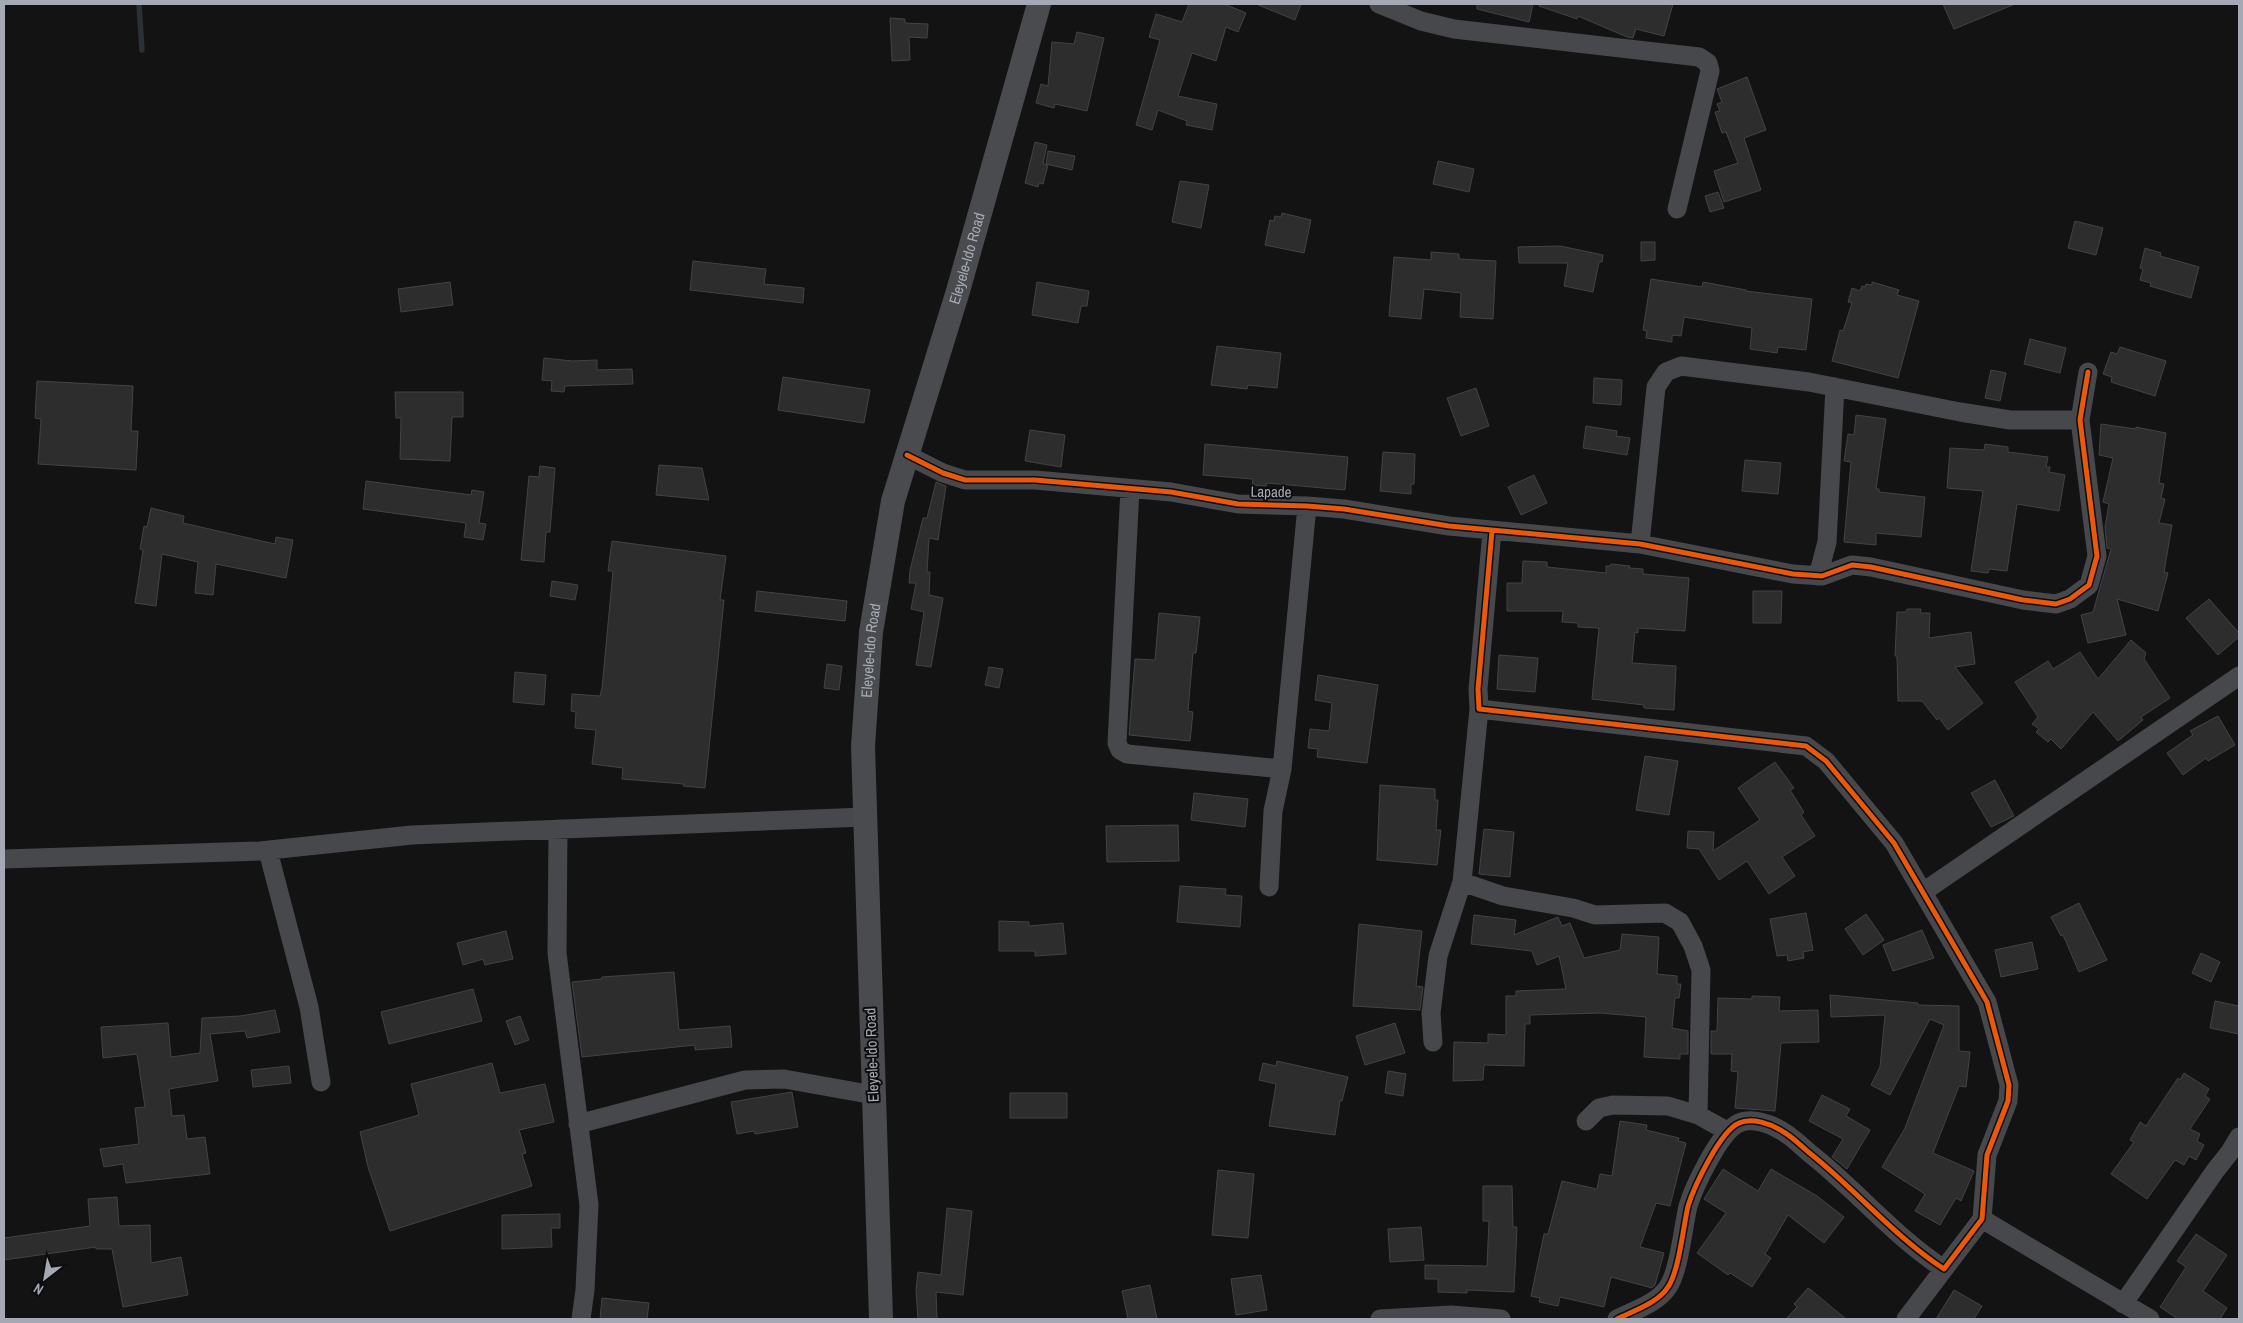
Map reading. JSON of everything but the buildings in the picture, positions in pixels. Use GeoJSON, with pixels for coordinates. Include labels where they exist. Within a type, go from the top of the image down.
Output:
{"type":"FeatureCollection","features":[{"type":"Feature","properties":{"kind":"main road","name":"Eleyele-Ido Road"},"geometry":{"type":"LineString","coordinates":[[881,1319],[863,746],[871,632],[893,501],[958,290],[1039,4]]}},
{"type":"Feature","properties":{"kind":"street"},"geometry":{"type":"LineString","coordinates":[[1379,4],[1421,21],[1454,30],[1699,56],[1708,63],[1710,71],[1677,209]]}},
{"type":"Feature","properties":{"kind":"street"},"geometry":{"type":"LineString","coordinates":[[1640,544],[1656,387],[1666,372],[1681,366],[1809,382],[2010,420],[2080,420]]}},
{"type":"Feature","properties":{"kind":"street"},"geometry":{"type":"LineString","coordinates":[[1818,576],[1852,565],[1871,567],[2023,600],[2056,604],[2070,599],[2089,585],[2097,556],[2080,420],[2088,372]]}},
{"type":"Feature","properties":{"kind":"street"},"geometry":{"type":"LineString","coordinates":[[1818,576],[1827,542],[1830,509],[1835,387]]}},
{"type":"Feature","properties":{"kind":"street","name":"Lapade"},"geometry":{"type":"LineString","coordinates":[[907,455],[943,473],[965,480],[1036,480],[1171,492],[1238,504],[1307,506],[1492,531],[1640,544],[1793,574],[1818,576]]}},
{"type":"Feature","properties":{"kind":"street"},"geometry":{"type":"LineString","coordinates":[[1130,489],[1117,742],[1120,750],[1127,754],[1282,769]]}},
{"type":"Feature","properties":{"kind":"street"},"geometry":{"type":"LineString","coordinates":[[1269,887],[1272,811],[1282,769],[1307,506]]}},
{"type":"Feature","properties":{"kind":"street"},"geometry":{"type":"LineString","coordinates":[[1433,1042],[1431,1014],[1438,956],[1462,882],[1479,709],[1478,689],[1492,531]]}},
{"type":"Feature","properties":{"kind":"street"},"geometry":{"type":"LineString","coordinates":[[1923,892],[2239,676]]}},
{"type":"Feature","properties":{"kind":"street"},"geometry":{"type":"LineString","coordinates":[[1479,709],[1806,746],[1826,761],[1894,843],[1987,1002],[2009,1085],[2006,1108],[1987,1155],[1982,1219],[1906,1319]]}},
{"type":"Feature","properties":{"kind":"street"},"geometry":{"type":"LineString","coordinates":[[4,859],[268,850],[412,835],[865,817]]}},
{"type":"Feature","properties":{"kind":"street"},"geometry":{"type":"LineString","coordinates":[[558,829],[557,952],[589,1205],[585,1290],[581,1319]]}},
{"type":"Feature","properties":{"kind":"street"},"geometry":{"type":"LineString","coordinates":[[268,850],[309,1008],[321,1082]]}},
{"type":"Feature","properties":{"kind":"street"},"geometry":{"type":"LineString","coordinates":[[1462,882],[1503,896],[1573,908],[1595,915],[1665,913],[1680,922],[1693,946],[1701,970],[1698,1115]]}},
{"type":"Feature","properties":{"kind":"street"},"geometry":{"type":"LineString","coordinates":[[578,1124],[745,1080],[784,1078],[874,1095]]}},
{"type":"Feature","properties":{"kind":"street"},"geometry":{"type":"LineString","coordinates":[[1586,1121],[1599,1108],[1613,1105],[1668,1106],[1698,1115],[1727,1131]]}},
{"type":"Feature","properties":{"kind":"street"},"geometry":{"type":"LineString","coordinates":[[1617,1319],[1659,1297],[1667,1289],[1674,1276],[1689,1203],[1711,1156],[1727,1131],[1739,1123],[1751,1121],[1766,1123],[1783,1131],[1838,1176],[1913,1248],[1944,1269]]}},
{"type":"Feature","properties":{"kind":"street"},"geometry":{"type":"LineString","coordinates":[[2123,1304],[2239,1137]]}},
{"type":"Feature","properties":{"kind":"street"},"geometry":{"type":"LineString","coordinates":[[1982,1219],[2150,1319]]}},
{"type":"Feature","properties":{"kind":"street"},"geometry":{"type":"LineString","coordinates":[[1380,1319],[1451,1315],[1501,1319]]}},
{"type":"Feature","properties":{"kind":"waterway"},"geometry":{"type":"LineString","coordinates":[[139,4],[142,50]]}},
{"type":"Feature","properties":{"kind":"cycle path"},"geometry":{"type":"LineString","coordinates":[[907,455],[943,473],[965,480],[1035,480],[1171,492],[1238,504],[1344,509],[1449,526],[1640,544],[1793,574],[1822,576],[1852,565],[1871,567],[2023,600],[2056,604],[2070,599],[2089,585],[2097,556],[2080,420],[2088,372]]}},
{"type":"Feature","properties":{"kind":"cycle path"},"geometry":{"type":"LineString","coordinates":[[1492,531],[1478,689],[1479,709],[1806,746],[1826,761],[1894,843],[1987,1002],[2009,1085],[2008,1101],[1987,1155],[1982,1219],[1944,1269],[1909,1243],[1829,1169],[1790,1136],[1778,1128],[1767,1124],[1744,1121],[1732,1128],[1724,1137],[1709,1160],[1696,1186],[1688,1206],[1675,1271],[1668,1287],[1664,1293],[1652,1302],[1617,1319]]}}]}
